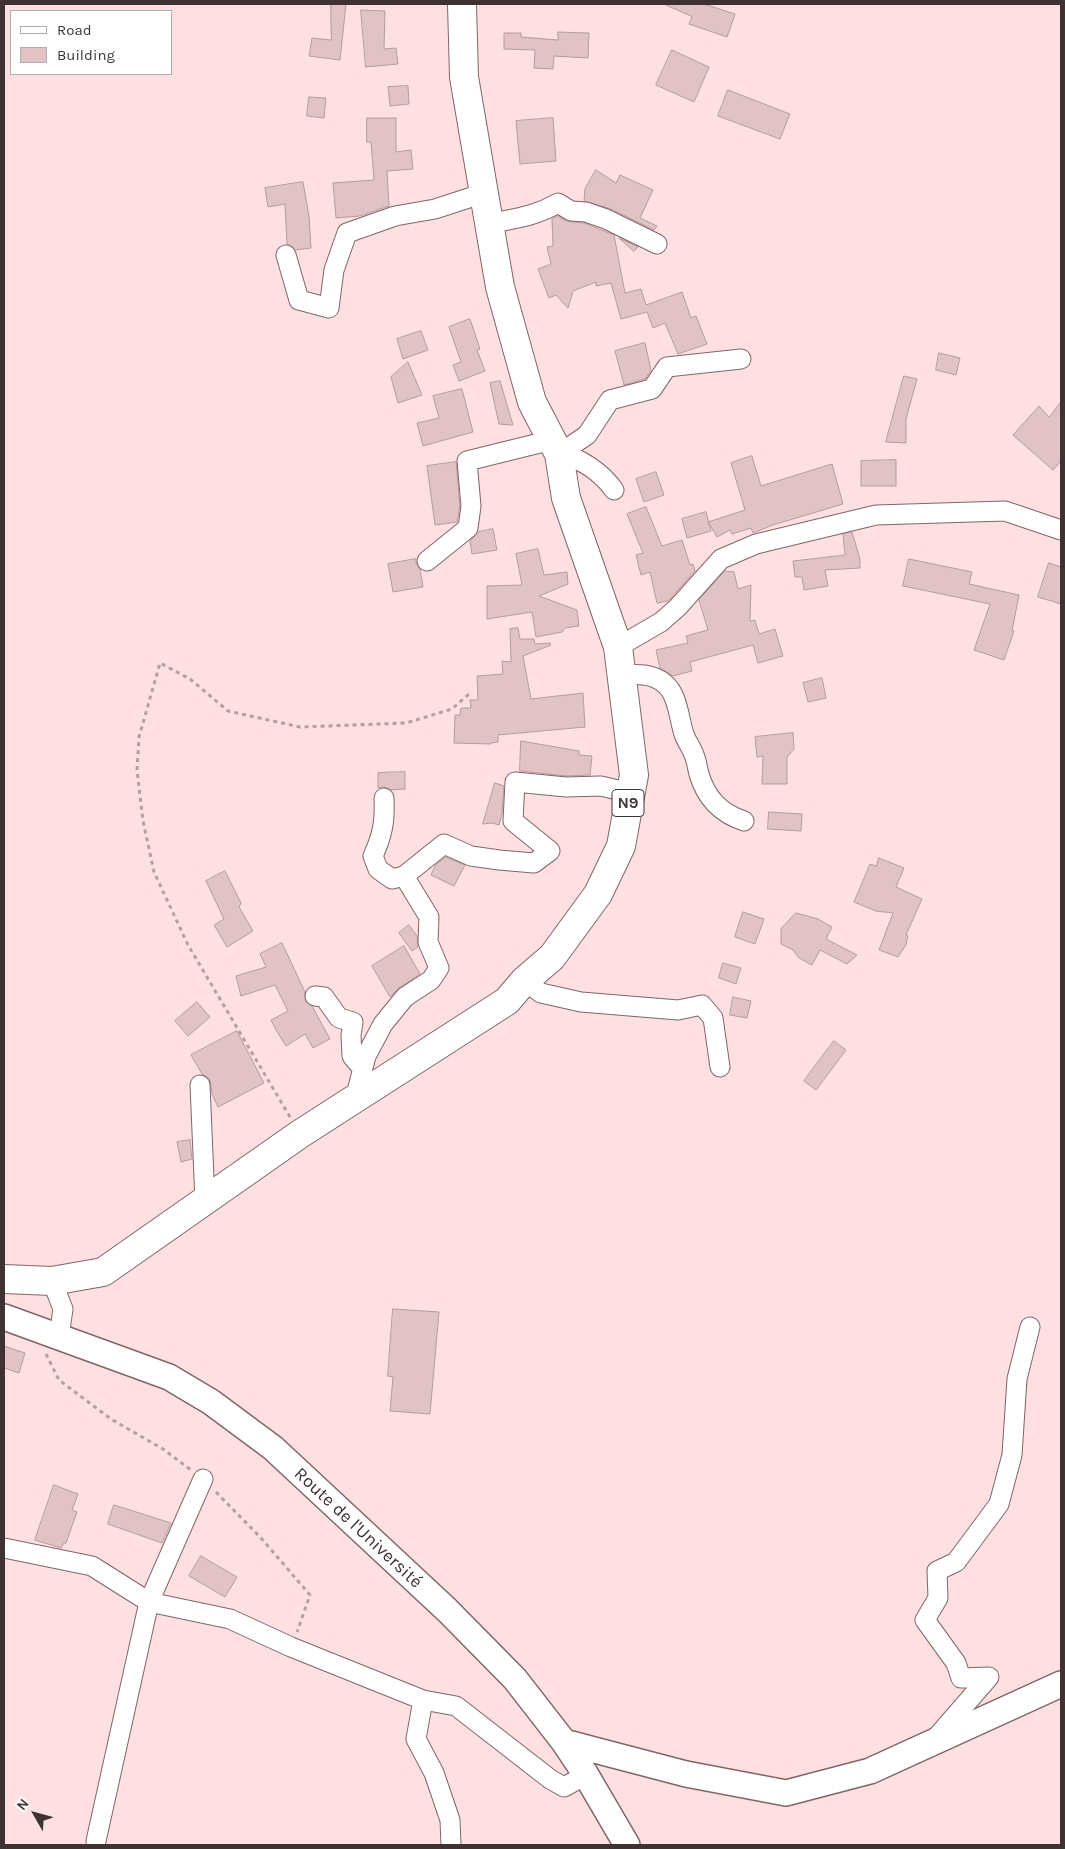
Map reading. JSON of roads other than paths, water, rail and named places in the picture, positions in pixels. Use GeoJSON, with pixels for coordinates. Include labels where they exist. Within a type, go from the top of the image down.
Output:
{"type":"FeatureCollection","features":[{"type":"Feature","properties":{"kind":"highway","name":"N9"},"geometry":{"type":"LineString","coordinates":[[4,1279],[52,1281],[103,1272],[300,1134],[507,1001],[524,981],[552,957],[598,894],[621,846],[634,775],[618,647],[566,498],[556,447],[532,402],[500,287],[464,77],[462,4]]}},
{"type":"Feature","properties":{"kind":"main road","name":"Route de l'Université"},"geometry":{"type":"LineString","coordinates":[[4,1317],[169,1377],[211,1402],[273,1448],[447,1610],[515,1679],[564,1742],[586,1775],[627,1845]]}},
{"type":"Feature","properties":{"kind":"main road"},"geometry":{"type":"LineString","coordinates":[[564,1742],[686,1774],[786,1793],[870,1771],[1061,1684]]}},
{"type":"Feature","properties":{"kind":"street"},"geometry":{"type":"LineString","coordinates":[[286,256],[299,300],[329,308],[334,270],[347,233],[395,216],[435,209],[484,193]]}},
{"type":"Feature","properties":{"kind":"street"},"geometry":{"type":"LineString","coordinates":[[489,224],[528,217],[558,203],[572,211],[586,212],[606,219],[657,244]]}},
{"type":"Feature","properties":{"kind":"street"},"geometry":{"type":"LineString","coordinates":[[427,561],[468,528],[471,506],[467,461],[556,447],[587,435],[610,400],[652,389],[667,367],[741,359]]}},
{"type":"Feature","properties":{"kind":"street"},"geometry":{"type":"LineString","coordinates":[[556,447],[583,462],[609,483],[614,490]]}},
{"type":"Feature","properties":{"kind":"street"},"geometry":{"type":"LineString","coordinates":[[618,647],[661,622],[678,607],[721,558],[756,544],[876,515],[1005,511],[1061,530]]}},
{"type":"Feature","properties":{"kind":"street"},"geometry":{"type":"LineString","coordinates":[[621,675],[641,674],[654,677],[666,684],[673,696],[684,735],[695,756],[705,789],[713,802],[730,816],[744,821]]}},
{"type":"Feature","properties":{"kind":"street"},"geometry":{"type":"LineString","coordinates":[[384,798],[385,820],[381,838],[373,856],[378,869],[392,879],[404,876],[444,844],[471,856],[534,863],[550,851],[514,821],[515,782],[566,787],[601,786],[630,793]]}},
{"type":"Feature","properties":{"kind":"street"},"geometry":{"type":"LineString","coordinates":[[355,1099],[366,1056],[383,1024],[405,997],[431,980],[439,968],[428,942],[429,917],[404,876]]}},
{"type":"Feature","properties":{"kind":"street"},"geometry":{"type":"LineString","coordinates":[[524,981],[542,993],[581,1002],[678,1010],[702,1005],[713,1018],[720,1067]]}},
{"type":"Feature","properties":{"kind":"street"},"geometry":{"type":"LineString","coordinates":[[315,996],[324,998],[339,1018],[353,1022],[351,1035],[352,1056],[362,1068]]}},
{"type":"Feature","properties":{"kind":"street"},"geometry":{"type":"LineString","coordinates":[[200,1085],[205,1201]]}},
{"type":"Feature","properties":{"kind":"street"},"geometry":{"type":"LineString","coordinates":[[52,1281],[62,1310],[59,1336]]}},
{"type":"Feature","properties":{"kind":"street"},"geometry":{"type":"LineString","coordinates":[[932,1743],[989,1677],[961,1678],[956,1663],[925,1620],[938,1598],[937,1571],[956,1562],[999,1504],[1012,1455],[1017,1379],[1030,1328]]}},
{"type":"Feature","properties":{"kind":"street"},"geometry":{"type":"LineString","coordinates":[[96,1841],[149,1602],[203,1479]]}},
{"type":"Feature","properties":{"kind":"street"},"geometry":{"type":"LineString","coordinates":[[4,1548],[92,1566],[149,1602],[230,1619],[291,1647],[423,1700],[456,1706],[550,1779],[564,1787],[586,1775]]}},
{"type":"Feature","properties":{"kind":"street"},"geometry":{"type":"LineString","coordinates":[[423,1700],[416,1739],[434,1774],[450,1820],[450,1845]]}}]}
